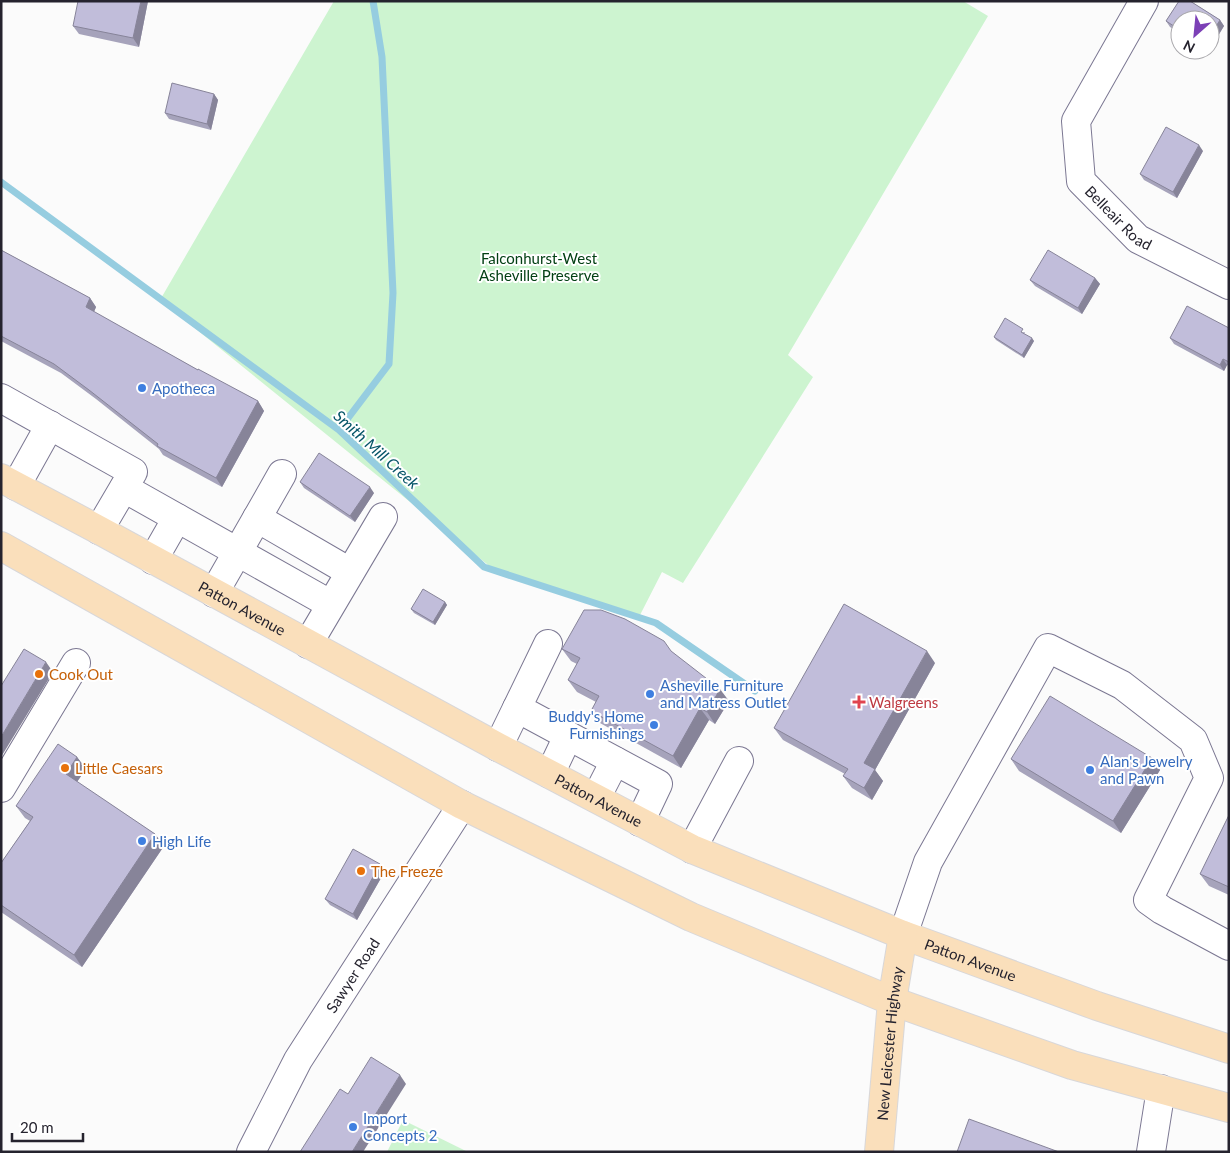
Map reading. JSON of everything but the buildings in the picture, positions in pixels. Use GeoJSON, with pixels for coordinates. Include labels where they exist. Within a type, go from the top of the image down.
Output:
{"type":"FeatureCollection","features":[{"type":"Feature","properties":{"kind":"main road","name":"Patton Avenue"},"geometry":{"type":"LineString","coordinates":[[8,482],[498,747],[692,849],[903,935],[1097,1006],[1229,1049]]}},
{"type":"Feature","properties":{"kind":"main road"},"geometry":{"type":"LineString","coordinates":[[1,546],[462,804],[691,917],[892,1002],[1072,1065],[1229,1108]]}},
{"type":"Feature","properties":{"kind":"main road","name":"New Leicester Highway"},"geometry":{"type":"LineString","coordinates":[[879,1152],[892,1002],[903,935]]}},
{"type":"Feature","properties":{"kind":"street","name":"Belleair Road"},"geometry":{"type":"LineString","coordinates":[[1144,1],[1076,121],[1081,181],[1138,239],[1229,285]]}},
{"type":"Feature","properties":{"kind":"street"},"geometry":{"type":"LineString","coordinates":[[1,398],[133,472],[99,530]]}},
{"type":"Feature","properties":{"kind":"street"},"geometry":{"type":"LineString","coordinates":[[8,482],[50,425]]}},
{"type":"Feature","properties":{"kind":"street"},"geometry":{"type":"LineString","coordinates":[[214,593],[282,474]]}},
{"type":"Feature","properties":{"kind":"street"},"geometry":{"type":"LineString","coordinates":[[124,488],[330,604]]}},
{"type":"Feature","properties":{"kind":"street"},"geometry":{"type":"LineString","coordinates":[[308,644],[383,517]]}},
{"type":"Feature","properties":{"kind":"street"},"geometry":{"type":"LineString","coordinates":[[153,560],[177,518]]}},
{"type":"Feature","properties":{"kind":"street"},"geometry":{"type":"LineString","coordinates":[[257,518],[350,572]]}},
{"type":"Feature","properties":{"kind":"street"},"geometry":{"type":"LineString","coordinates":[[498,747],[548,644]]}},
{"type":"Feature","properties":{"kind":"street"},"geometry":{"type":"LineString","coordinates":[[903,935],[928,862],[1048,648],[1122,685],[1193,740],[1209,778],[1148,900],[1162,910],[1229,946]]}},
{"type":"Feature","properties":{"kind":"street"},"geometry":{"type":"LineString","coordinates":[[1,788],[76,662]]}},
{"type":"Feature","properties":{"kind":"street"},"geometry":{"type":"LineString","coordinates":[[517,708],[658,784],[640,822]]}},
{"type":"Feature","properties":{"kind":"street"},"geometry":{"type":"LineString","coordinates":[[550,774],[568,736]]}},
{"type":"Feature","properties":{"kind":"street"},"geometry":{"type":"LineString","coordinates":[[596,798],[615,761]]}},
{"type":"Feature","properties":{"kind":"street"},"geometry":{"type":"LineString","coordinates":[[692,849],[739,761]]}},
{"type":"Feature","properties":{"kind":"street","name":"Sawyer Road"},"geometry":{"type":"LineString","coordinates":[[251,1152],[298,1060],[462,804]]}},
{"type":"Feature","properties":{"kind":"street"},"geometry":{"type":"LineString","coordinates":[[1151,1152],[1161,1089]]}},
{"type":"Feature","properties":{"kind":"green space","name":"Falconhurst-West Asheville Preserve"},"geometry":{"type":"Polygon","coordinates":[[[334,1],[963,1],[988,16],[788,355],[813,377],[683,583],[662,572],[639,617],[498,573],[160,300],[334,1]]]}},
{"type":"Feature","properties":{"kind":"green space"},"geometry":{"type":"Polygon","coordinates":[[[403,1120],[468,1152],[387,1152],[403,1120]]]}},
{"type":"Feature","properties":{"kind":"waterway"},"geometry":{"type":"LineString","coordinates":[[339,430],[389,364],[393,293],[382,57],[373,1]]}},
{"type":"Feature","properties":{"kind":"waterway","name":"Smith Mill Creek"},"geometry":{"type":"LineString","coordinates":[[1,182],[339,430],[484,567],[656,623],[755,691]]}},
{"type":"Feature","properties":{"kind":"place","name":"Apotheca"},"geometry":{"type":"Point","coordinates":[142,388]}},
{"type":"Feature","properties":{"kind":"place","name":"Cook Out"},"geometry":{"type":"Point","coordinates":[39,674]}},
{"type":"Feature","properties":{"kind":"place","name":"Asheville Furniture and Matress Outlet"},"geometry":{"type":"Point","coordinates":[650,694]}},
{"type":"Feature","properties":{"kind":"place","name":"Walgreens"},"geometry":{"type":"Point","coordinates":[859,702]}},
{"type":"Feature","properties":{"kind":"place","name":"Buddy's Home Furnishings"},"geometry":{"type":"Point","coordinates":[654,725]}},
{"type":"Feature","properties":{"kind":"place","name":"Little Caesars"},"geometry":{"type":"Point","coordinates":[65,768]}},
{"type":"Feature","properties":{"kind":"place","name":"Alan's Jewelry and Pawn"},"geometry":{"type":"Point","coordinates":[1090,770]}},
{"type":"Feature","properties":{"kind":"place","name":"High Life"},"geometry":{"type":"Point","coordinates":[142,841]}},
{"type":"Feature","properties":{"kind":"place","name":"The Freeze"},"geometry":{"type":"Point","coordinates":[361,871]}},
{"type":"Feature","properties":{"kind":"place","name":"Import Concepts 2"},"geometry":{"type":"Point","coordinates":[353,1127]}}]}
